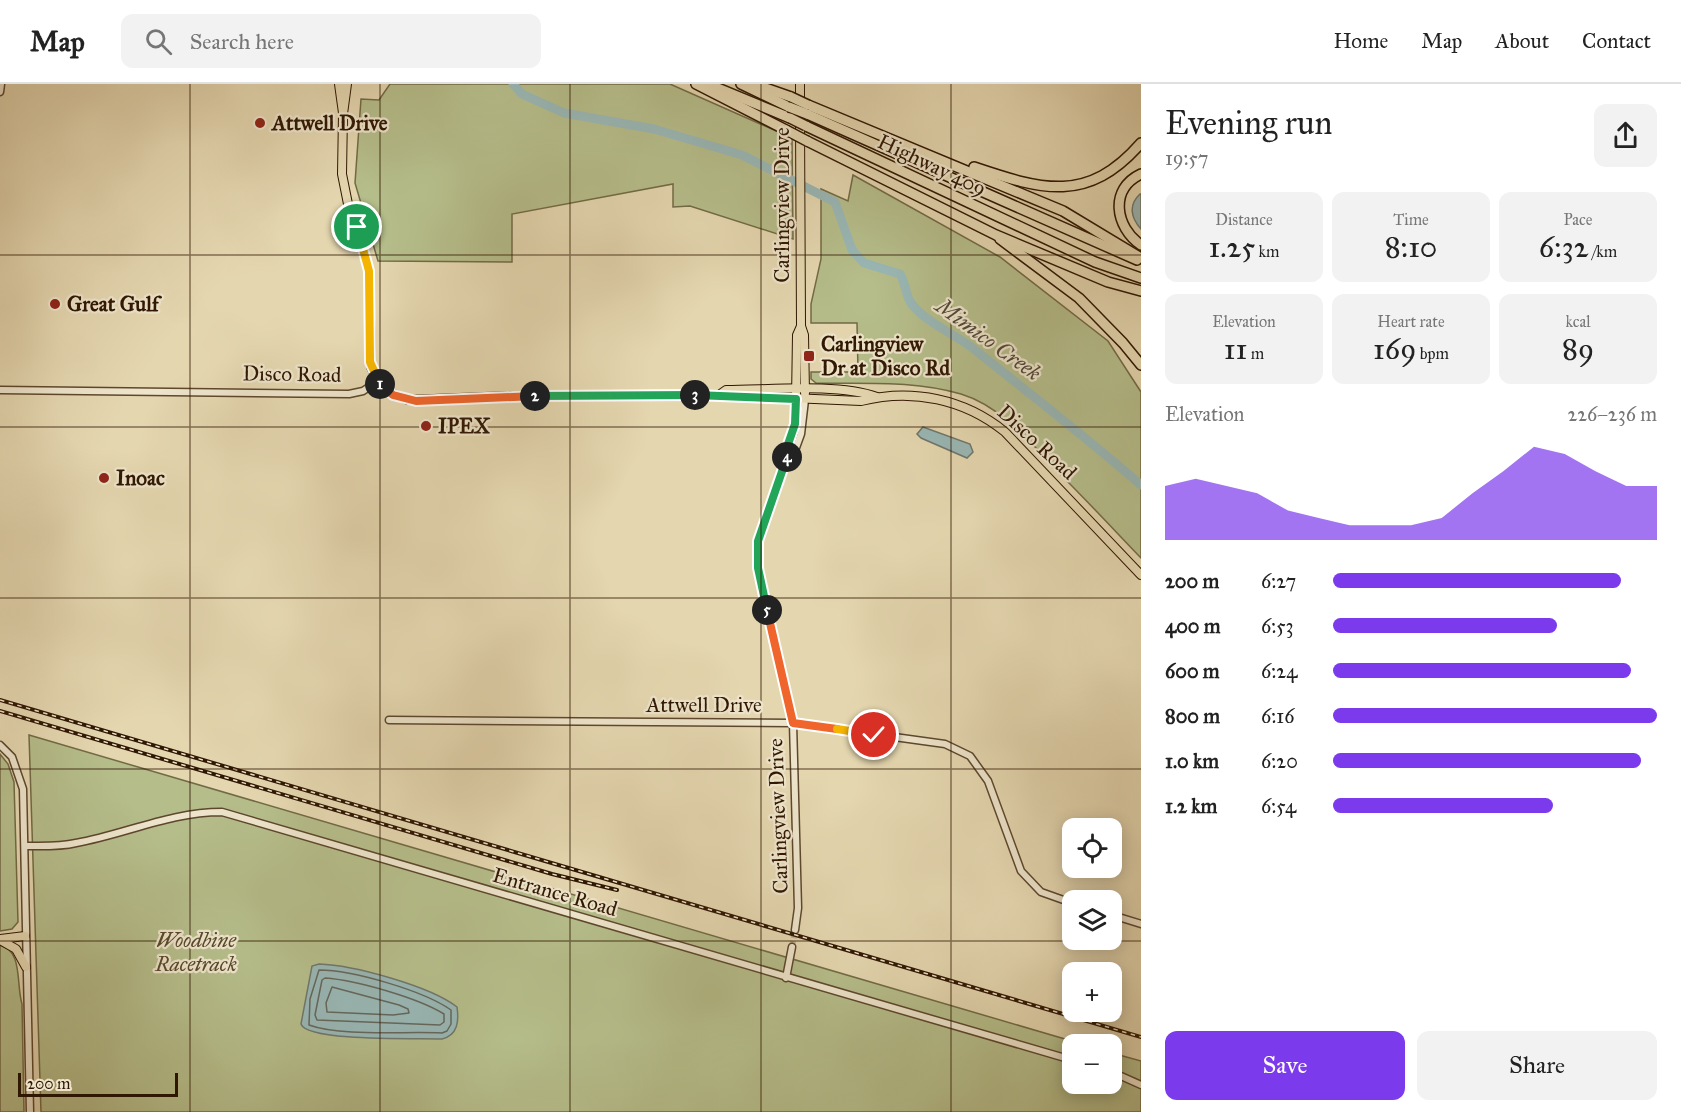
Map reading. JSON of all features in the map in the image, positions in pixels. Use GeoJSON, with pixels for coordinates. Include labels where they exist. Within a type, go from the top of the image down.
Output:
{"type":"FeatureCollection","features":[{"type":"Feature","properties":{"kind":"highway"},"geometry":{"type":"LineString","coordinates":[[696,84],[996,236],[1108,282],[1141,291]]}},
{"type":"Feature","properties":{"kind":"highway","name":"Highway 409"},"geometry":{"type":"LineString","coordinates":[[708,84],[790,118],[1095,262],[1141,278]]}},
{"type":"Feature","properties":{"kind":"highway","name":"Highway 409"},"geometry":{"type":"LineString","coordinates":[[741,84],[808,109],[1107,248],[1141,260]]}},
{"type":"Feature","properties":{"kind":"highway"},"geometry":{"type":"LineString","coordinates":[[754,84],[790,102]]}},
{"type":"Feature","properties":{"kind":"highway"},"geometry":{"type":"LineString","coordinates":[[808,109],[1007,179],[1049,188],[1074,186],[1095,179],[1124,160],[1141,143]]}},
{"type":"Feature","properties":{"kind":"highway"},"geometry":{"type":"LineString","coordinates":[[888,138],[1084,222],[1141,260]]}},
{"type":"Feature","properties":{"kind":"highway"},"geometry":{"type":"LineString","coordinates":[[1141,174],[1124,188],[1118,207],[1124,228],[1141,245]]}},
{"type":"Feature","properties":{"kind":"highway"},"geometry":{"type":"LineString","coordinates":[[996,236],[1079,298],[1141,365]]}},
{"type":"Feature","properties":{"kind":"main road"},"geometry":{"type":"LineString","coordinates":[[339,84],[343,114]]}},
{"type":"Feature","properties":{"kind":"main road"},"geometry":{"type":"LineString","coordinates":[[347,84],[343,114],[342,174],[348,204],[369,271],[370,362],[378,381]]}},
{"type":"Feature","properties":{"kind":"main road","name":"Carlingview Drive"},"geometry":{"type":"LineString","coordinates":[[800,84],[801,326],[797,334],[800,400]]}},
{"type":"Feature","properties":{"kind":"main road","name":"Disco Road"},"geometry":{"type":"LineString","coordinates":[[378,381],[393,395],[416,401],[511,396],[719,395],[800,400],[861,401],[877,397],[940,399],[969,408],[989,419],[1022,448],[1141,575]]}},
{"type":"Feature","properties":{"kind":"main road","name":"Disco Road"},"geometry":{"type":"LineString","coordinates":[[719,395],[726,390],[800,390],[860,391],[877,397]]}},
{"type":"Feature","properties":{"kind":"main road"},"geometry":{"type":"LineString","coordinates":[[1,938],[25,936]]}},
{"type":"Feature","properties":{"kind":"main road"},"geometry":{"type":"LineString","coordinates":[[1,938],[16,949],[26,967]]}},
{"type":"Feature","properties":{"kind":"street"},"geometry":{"type":"LineString","coordinates":[[0,92],[1,84]]}},
{"type":"Feature","properties":{"kind":"street","name":"Disco Road"},"geometry":{"type":"LineString","coordinates":[[0,390],[350,394],[363,391],[378,381]]}},
{"type":"Feature","properties":{"kind":"street","name":"Carlingview Drive"},"geometry":{"type":"LineString","coordinates":[[795,930],[798,908],[793,723],[758,568],[757,554],[763,523],[788,458],[785,453],[800,400]]}},
{"type":"Feature","properties":{"kind":"street","name":"Attwell Drive"},"geometry":{"type":"LineString","coordinates":[[388,720],[793,723],[945,744],[970,756],[988,781],[1021,871],[1041,892],[1062,899]]}},
{"type":"Feature","properties":{"kind":"street"},"geometry":{"type":"LineString","coordinates":[[0,745],[12,757],[21,777],[25,846],[30,1112]]}},
{"type":"Feature","properties":{"kind":"street","name":"Entrance Road"},"geometry":{"type":"LineString","coordinates":[[25,846],[78,843],[152,821],[194,812],[222,812],[1062,1057]]}},
{"type":"Feature","properties":{"kind":"street"},"geometry":{"type":"LineString","coordinates":[[1122,918],[1141,924]]}},
{"type":"Feature","properties":{"kind":"street"},"geometry":{"type":"LineString","coordinates":[[786,978],[792,947]]}},
{"type":"Feature","properties":{"kind":"street"},"geometry":{"type":"LineString","coordinates":[[1122,1076],[1141,1084]]}},
{"type":"Feature","properties":{"kind":"green space"},"geometry":{"type":"Polygon","coordinates":[[[390,84],[670,84],[792,138],[793,239],[690,206],[673,207],[673,184],[512,214],[512,262],[378,261],[355,183],[361,99],[379,100],[390,84]]]}},
{"type":"Feature","properties":{"kind":"green space"},"geometry":{"type":"Polygon","coordinates":[[[853,175],[1000,257],[1108,341],[1141,392],[1141,558],[1018,430],[1005,418],[977,400],[961,394],[925,387],[816,383],[811,379],[811,372],[858,372],[857,323],[811,323],[811,304],[821,259],[821,189],[848,201],[853,175]],[[1003,373],[1012,383],[1140,485],[1009,373],[1003,373]]]}},
{"type":"Feature","properties":{"kind":"green space","name":"Woodbine Racetrack"},"geometry":{"type":"Polygon","coordinates":[[[29,735],[1062,1038],[1062,1094],[1122,1094],[1122,1056],[1141,1061],[1141,1112],[41,1112],[29,735]]]}},
{"type":"Feature","properties":{"kind":"green space"},"geometry":{"type":"Polygon","coordinates":[[[0,754],[8,764],[14,782],[18,922],[12,929],[0,931],[0,754]]]}},
{"type":"Feature","properties":{"kind":"green space"},"geometry":{"type":"Polygon","coordinates":[[[0,945],[12,954],[17,969],[22,1004],[24,1112],[0,1112],[0,945]]]}},
{"type":"Feature","properties":{"kind":"water"},"geometry":{"type":"Polygon","coordinates":[[[1140,194],[1141,229],[1132,212],[1136,198],[1140,194]]]}},
{"type":"Feature","properties":{"kind":"water"},"geometry":{"type":"Polygon","coordinates":[[[923,427],[970,444],[973,452],[967,458],[921,438],[917,434],[923,427]]]}},
{"type":"Feature","properties":{"kind":"water"},"geometry":{"type":"Polygon","coordinates":[[[319,964],[351,968],[391,978],[445,999],[457,1007],[456,1027],[451,1034],[442,1039],[342,1036],[308,1030],[301,1024],[312,966],[319,964]]]}},
{"type":"Feature","properties":{"kind":"waterway","name":"Mimico Creek"},"geometry":{"type":"LineString","coordinates":[[513,84],[522,94],[564,113],[654,129],[742,155],[835,202],[852,250],[864,263],[900,274],[910,301],[923,316],[970,346],[1141,485]]}},
{"type":"Feature","properties":{"kind":"tunnel"},"geometry":{"type":"LineString","coordinates":[[792,947],[795,930]]}},
{"type":"Feature","properties":{"kind":"railway"},"geometry":{"type":"LineString","coordinates":[[0,700],[1141,1037]]}},
{"type":"Feature","properties":{"kind":"railway"},"geometry":{"type":"LineString","coordinates":[[0,711],[552,874],[617,890]]}},
{"type":"Feature","properties":{"kind":"place","name":"Attwell Drive"},"geometry":{"type":"Point","coordinates":[260,123]}},
{"type":"Feature","properties":{"kind":"place","name":"Great Gulf"},"geometry":{"type":"Point","coordinates":[55,304]}},
{"type":"Feature","properties":{"kind":"place","name":"Carlingview Dr at Disco Rd"},"geometry":{"type":"Point","coordinates":[809,356]}},
{"type":"Feature","properties":{"kind":"place","name":"IPEX"},"geometry":{"type":"Point","coordinates":[426,426]}},
{"type":"Feature","properties":{"kind":"place","name":"Inoac"},"geometry":{"type":"Point","coordinates":[104,478]}},
{"type":"Feature","properties":{"kind":"route"},"geometry":{"type":"LineString","coordinates":[[357,227],[368,260],[370,278],[371,367],[374,376],[383,387],[399,398],[416,401],[511,396],[719,395],[728,398],[796,399],[795,424],[785,453],[788,458],[763,523],[757,554],[758,568],[793,723],[874,735]]}}]}
